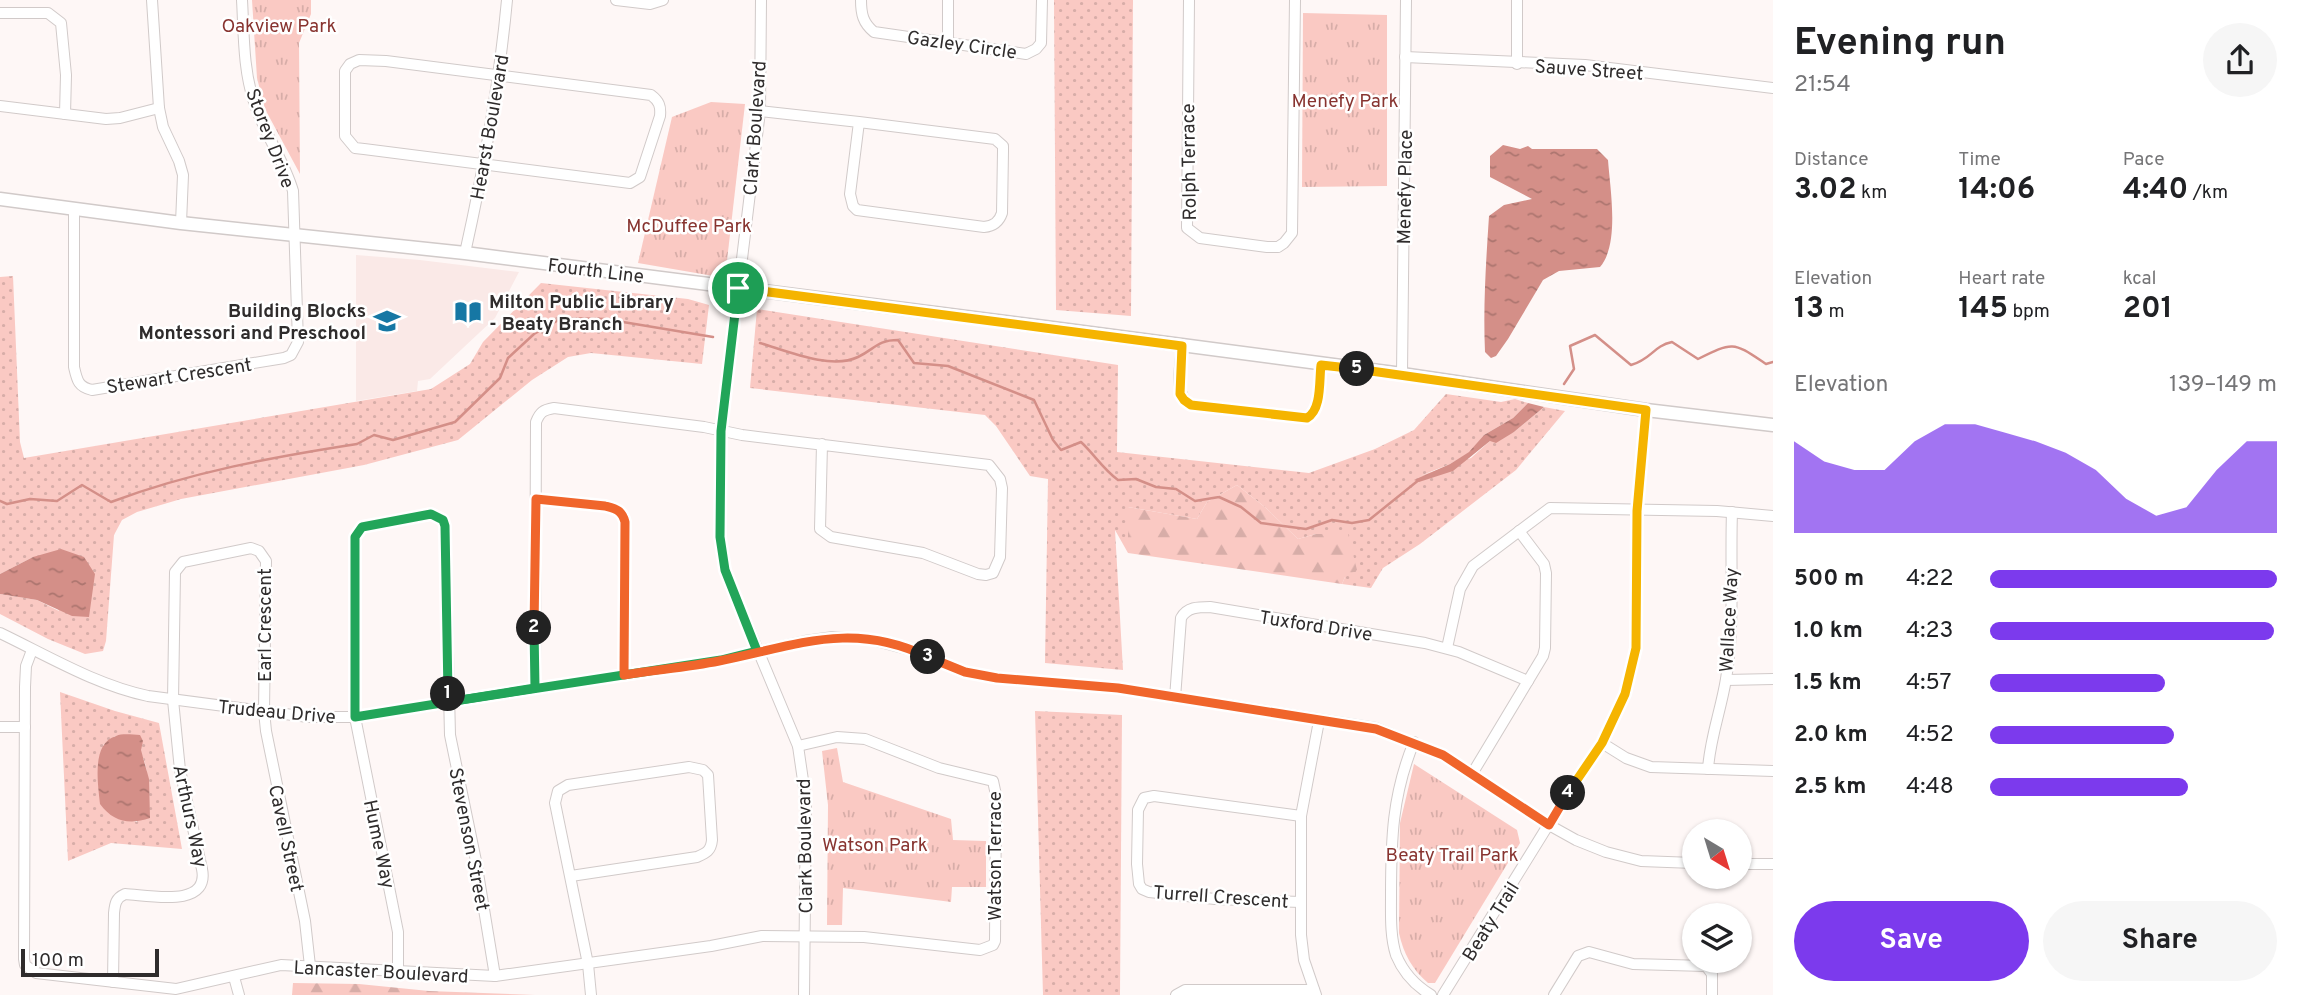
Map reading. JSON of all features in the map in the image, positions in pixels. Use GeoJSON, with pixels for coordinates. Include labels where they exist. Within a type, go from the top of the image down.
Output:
{"type":"FeatureCollection","features":[{"type":"Feature","properties":{"kind":"main road","name":"Fourth Line"},"geometry":{"type":"LineString","coordinates":[[0,199],[181,223],[465,253],[1402,374],[1646,410],[1773,425]]}},
{"type":"Feature","properties":{"kind":"street"},"geometry":{"type":"LineString","coordinates":[[152,0],[159,108],[163,127],[183,175],[181,223]]}},
{"type":"Feature","properties":{"kind":"street","name":"Storey Drive"},"geometry":{"type":"LineString","coordinates":[[242,0],[246,68],[254,102],[288,172],[293,191],[296,235]]}},
{"type":"Feature","properties":{"kind":"street","name":"Hearst Boulevard"},"geometry":{"type":"LineString","coordinates":[[465,253],[485,164],[499,77],[507,0]]}},
{"type":"Feature","properties":{"kind":"street"},"geometry":{"type":"LineString","coordinates":[[616,0],[649,4],[663,0]]}},
{"type":"Feature","properties":{"kind":"street","name":"Clark Boulevard"},"geometry":{"type":"LineString","coordinates":[[761,0],[760,111],[721,431],[719,520],[722,554],[731,586],[798,746],[804,773],[804,995]]}},
{"type":"Feature","properties":{"kind":"street","name":"Gazley Circle"},"geometry":{"type":"LineString","coordinates":[[861,0],[864,23],[874,32],[1026,54],[1041,43],[1042,0]]}},
{"type":"Feature","properties":{"kind":"street"},"geometry":{"type":"LineString","coordinates":[[948,0],[948,42]]}},
{"type":"Feature","properties":{"kind":"street","name":"Rolph Terrace"},"geometry":{"type":"LineString","coordinates":[[1189,0],[1187,228],[1200,238],[1278,247],[1289,239],[1292,233],[1295,0]]}},
{"type":"Feature","properties":{"kind":"street","name":"Menefy Place"},"geometry":{"type":"LineString","coordinates":[[1402,374],[1406,0]]}},
{"type":"Feature","properties":{"kind":"street"},"geometry":{"type":"LineString","coordinates":[[1517,0],[1517,64]]}},
{"type":"Feature","properties":{"kind":"street"},"geometry":{"type":"LineString","coordinates":[[0,13],[48,13],[61,23],[66,75],[65,114]]}},
{"type":"Feature","properties":{"kind":"street","name":"Sauve Street"},"geometry":{"type":"LineString","coordinates":[[1405,57],[1585,65],[1773,89]]}},
{"type":"Feature","properties":{"kind":"street"},"geometry":{"type":"LineString","coordinates":[[359,60],[386,61],[499,77],[650,95],[657,99],[660,116],[640,177],[633,183],[355,148],[345,136],[345,71],[350,64],[359,60]]}},
{"type":"Feature","properties":{"kind":"street"},"geometry":{"type":"LineString","coordinates":[[0,106],[113,118],[159,108]]}},
{"type":"Feature","properties":{"kind":"street"},"geometry":{"type":"LineString","coordinates":[[760,111],[859,122],[995,139],[1003,146],[1000,219],[991,227],[984,227],[857,210],[850,194],[859,122]]}},
{"type":"Feature","properties":{"kind":"street","name":"Stewart Crescent"},"geometry":{"type":"LineString","coordinates":[[74,210],[74,367],[78,383],[92,390],[291,355],[298,342],[296,235]]}},
{"type":"Feature","properties":{"kind":"street"},"geometry":{"type":"LineString","coordinates":[[1182,346],[1180,394],[1191,405],[1307,418],[1317,407],[1321,365]]}},
{"type":"Feature","properties":{"kind":"street"},"geometry":{"type":"LineString","coordinates":[[535,688],[536,422],[544,410],[554,408],[989,465],[1000,479],[1002,488],[1000,557],[993,573],[978,574],[923,554],[831,537],[820,529],[822,444]]}},
{"type":"Feature","properties":{"kind":"street","name":"Beaty Trail"},"geometry":{"type":"LineString","coordinates":[[1443,995],[1573,785],[1602,743],[1625,694],[1636,648],[1637,511],[1646,410]]}},
{"type":"Feature","properties":{"kind":"street"},"geometry":{"type":"LineString","coordinates":[[536,499],[605,506],[623,515],[624,675]]}},
{"type":"Feature","properties":{"kind":"street"},"geometry":{"type":"LineString","coordinates":[[1447,648],[1465,576],[1473,566],[1550,508],[1732,512],[1773,516]]}},
{"type":"Feature","properties":{"kind":"street","name":"Wallace Way"},"geometry":{"type":"LineString","coordinates":[[1708,769],[1710,745],[1726,680],[1730,648],[1732,512]]}},
{"type":"Feature","properties":{"kind":"street","name":"Stevenson Street"},"geometry":{"type":"LineString","coordinates":[[355,717],[355,537],[362,527],[431,514],[443,520],[445,526],[450,735],[476,861],[495,976]]}},
{"type":"Feature","properties":{"kind":"street"},"geometry":{"type":"LineString","coordinates":[[1472,774],[1543,656],[1545,648],[1544,564],[1519,531]]}},
{"type":"Feature","properties":{"kind":"street","name":"Earl Crescent"},"geometry":{"type":"LineString","coordinates":[[173,700],[177,567],[183,562],[251,548],[259,551],[265,561],[264,711]]}},
{"type":"Feature","properties":{"kind":"street","name":"Tuxford Drive"},"geometry":{"type":"LineString","coordinates":[[1175,698],[1181,618],[1190,609],[1199,607],[1447,648],[1528,681]]}},
{"type":"Feature","properties":{"kind":"street","name":"Trudeau Drive"},"geometry":{"type":"LineString","coordinates":[[0,633],[124,691],[308,717],[355,717],[721,660],[833,637],[869,639],[918,652],[965,672],[997,678],[1118,688],[1376,729],[1443,755],[1576,840],[1641,861],[1682,863]]}},
{"type":"Feature","properties":{"kind":"street","name":"Lancaster Boulevard"},"geometry":{"type":"LineString","coordinates":[[32,650],[25,674],[25,965],[36,973],[176,989],[281,965],[495,976],[711,946],[762,936],[805,936]]}},
{"type":"Feature","properties":{"kind":"street"},"geometry":{"type":"LineString","coordinates":[[1726,680],[1773,679]]}},
{"type":"Feature","properties":{"kind":"street","name":"Arthurs Way"},"geometry":{"type":"LineString","coordinates":[[113,982],[114,913],[119,897],[125,894],[168,897],[184,895],[198,891],[203,884],[180,770],[173,700]]}},
{"type":"Feature","properties":{"kind":"street","name":"Cavell Street"},"geometry":{"type":"LineString","coordinates":[[264,711],[268,747],[305,921],[310,965]]}},
{"type":"Feature","properties":{"kind":"street","name":"Hume Way"},"geometry":{"type":"LineString","coordinates":[[355,717],[397,932],[398,971]]}},
{"type":"Feature","properties":{"kind":"street"},"geometry":{"type":"LineString","coordinates":[[1176,995],[1185,990],[1315,993],[1304,960],[1301,816],[1319,720]]}},
{"type":"Feature","properties":{"kind":"street"},"geometry":{"type":"LineString","coordinates":[[0,727],[24,727]]}},
{"type":"Feature","properties":{"kind":"street","name":"Watson Terrace"},"geometry":{"type":"LineString","coordinates":[[798,746],[837,737],[865,739],[939,768],[993,781],[996,795],[993,945],[980,950],[864,936],[805,936]]}},
{"type":"Feature","properties":{"kind":"street"},"geometry":{"type":"LineString","coordinates":[[1414,743],[1400,782],[1392,828],[1392,930],[1396,954],[1405,971],[1431,995]]}},
{"type":"Feature","properties":{"kind":"street"},"geometry":{"type":"LineString","coordinates":[[1602,743],[1626,758],[1651,767],[1773,771]]}},
{"type":"Feature","properties":{"kind":"street"},"geometry":{"type":"LineString","coordinates":[[571,876],[706,854],[712,840],[708,775],[703,770],[688,767],[562,788],[558,791],[555,803],[588,964],[591,995]]}},
{"type":"Feature","properties":{"kind":"street","name":"Turrell Crescent"},"geometry":{"type":"LineString","coordinates":[[1301,816],[1154,796],[1144,798],[1138,810],[1139,884],[1142,890],[1215,899],[1301,902]]}},
{"type":"Feature","properties":{"kind":"street"},"geometry":{"type":"LineString","coordinates":[[1752,864],[1773,864]]}},
{"type":"Feature","properties":{"kind":"street"},"geometry":{"type":"LineString","coordinates":[[1554,995],[1578,956],[1589,952],[1633,964],[1706,966],[1712,974],[1712,995]]}},
{"type":"Feature","properties":{"kind":"street"},"geometry":{"type":"LineString","coordinates":[[234,977],[239,995]]}},
{"type":"Feature","properties":{"kind":"shaded area"},"geometry":{"type":"Polygon","coordinates":[[[356,255],[519,272],[495,318],[430,379],[418,381],[417,391],[356,401],[356,255]]]}},
{"type":"Feature","properties":{"kind":"green space","name":"Oakview Park"},"geometry":{"type":"Polygon","coordinates":[[[252,0],[311,0],[311,14],[299,43],[300,174],[265,109],[257,78],[252,0]]]}},
{"type":"Feature","properties":{"kind":"green space"},"geometry":{"type":"Polygon","coordinates":[[[1054,0],[1133,0],[1131,316],[1056,310],[1054,0]]]}},
{"type":"Feature","properties":{"kind":"green space","name":"Menefy Park"},"geometry":{"type":"Polygon","coordinates":[[[1303,13],[1387,15],[1387,186],[1302,187],[1303,13]]]}},
{"type":"Feature","properties":{"kind":"green space","name":"McDuffee Park"},"geometry":{"type":"Polygon","coordinates":[[[711,102],[745,104],[725,278],[638,263],[672,117],[711,102]]]}},
{"type":"Feature","properties":{"kind":"green space"},"geometry":{"type":"Polygon","coordinates":[[[13,276],[20,442],[24,458],[431,389],[470,364],[483,342],[541,283],[688,299],[709,305],[702,364],[591,353],[568,357],[532,380],[458,440],[364,465],[181,499],[137,512],[122,520],[114,535],[106,641],[103,651],[85,654],[48,639],[0,614],[0,594],[37,600],[59,611],[33,557],[0,574],[0,277],[13,276]]]}},
{"type":"Feature","properties":{"kind":"green space"},"geometry":{"type":"Polygon","coordinates":[[[757,309],[1118,365],[1117,452],[1309,473],[1375,449],[1414,430],[1446,394],[1501,402],[1515,399],[1528,403],[1513,418],[1484,435],[1470,452],[1450,464],[1420,476],[1471,458],[1490,441],[1514,432],[1544,407],[1565,411],[1516,470],[1420,544],[1383,568],[1371,588],[1342,584],[1345,577],[1316,534],[1298,539],[1237,485],[1207,502],[1197,519],[1128,507],[1128,553],[1115,530],[1123,670],[1045,663],[1048,479],[1030,476],[996,426],[985,415],[750,388],[757,309]]]}},
{"type":"Feature","properties":{"kind":"green space"},"geometry":{"type":"Polygon","coordinates":[[[1237,485],[1298,539],[1316,534],[1348,534],[1357,570],[1345,577],[1342,584],[1128,553],[1128,507],[1197,519],[1207,502],[1237,485]]]}},
{"type":"Feature","properties":{"kind":"green space"},"geometry":{"type":"Polygon","coordinates":[[[60,692],[159,723],[182,849],[111,843],[68,861],[60,692]],[[130,735],[115,736],[103,745],[124,819],[137,822],[147,777],[138,747],[130,735]]]}},
{"type":"Feature","properties":{"kind":"green space"},"geometry":{"type":"Polygon","coordinates":[[[1035,711],[1122,715],[1120,995],[1043,995],[1035,711]]]}},
{"type":"Feature","properties":{"kind":"green space","name":"Watson Park"},"geometry":{"type":"Polygon","coordinates":[[[837,748],[843,782],[951,819],[953,840],[986,841],[986,887],[952,887],[951,902],[843,888],[842,925],[827,925],[828,805],[822,751],[837,748]]]}},
{"type":"Feature","properties":{"kind":"green space","name":"Beaty Trail Park"},"geometry":{"type":"Polygon","coordinates":[[[1414,764],[1517,830],[1520,843],[1435,983],[1428,983],[1413,967],[1399,933],[1400,823],[1414,764]]]}},
{"type":"Feature","properties":{"kind":"green space"},"geometry":{"type":"Polygon","coordinates":[[[293,983],[359,984],[429,991],[535,995],[292,995],[293,983]]]}},
{"type":"Feature","properties":{"kind":"water"},"geometry":{"type":"Polygon","coordinates":[[[1503,145],[1520,149],[1528,146],[1532,149],[1597,149],[1608,160],[1612,230],[1610,245],[1600,267],[1559,271],[1543,280],[1508,339],[1496,356],[1491,358],[1485,352],[1484,335],[1489,216],[1504,205],[1532,199],[1490,177],[1490,156],[1503,145]]]}},
{"type":"Feature","properties":{"kind":"water"},"geometry":{"type":"Polygon","coordinates":[[[1528,403],[1544,407],[1514,432],[1496,443],[1490,441],[1453,471],[1419,482],[1414,480],[1469,452],[1484,435],[1513,418],[1528,403]]]}},
{"type":"Feature","properties":{"kind":"water"},"geometry":{"type":"Polygon","coordinates":[[[61,549],[84,557],[95,574],[89,617],[72,616],[37,600],[0,594],[0,574],[33,557],[61,549]]]}},
{"type":"Feature","properties":{"kind":"water"},"geometry":{"type":"Polygon","coordinates":[[[140,735],[149,779],[150,818],[122,820],[110,815],[100,804],[99,755],[108,740],[116,736],[140,735]]]}},
{"type":"Feature","properties":{"kind":"waterway"},"geometry":{"type":"LineString","coordinates":[[0,501],[7,504],[30,499],[57,501],[82,485],[111,502],[171,482],[232,467],[357,444],[374,435],[393,440],[455,422],[500,378],[508,358],[534,334],[562,318],[605,319],[713,337]]}},
{"type":"Feature","properties":{"kind":"waterway"},"geometry":{"type":"LineString","coordinates":[[1564,384],[1574,369],[1570,346],[1595,335],[1631,365],[1672,342],[1698,359],[1733,346],[1747,351],[1766,364],[1773,362]]}},
{"type":"Feature","properties":{"kind":"waterway"},"geometry":{"type":"LineString","coordinates":[[760,343],[809,358],[835,361],[858,357],[881,343],[898,340],[914,363],[948,366],[1034,400],[1053,440],[1061,450],[1081,442],[1118,480],[1136,479],[1156,487],[1176,489],[1195,501],[1219,497],[1241,507],[1261,523],[1306,529],[1332,520],[1352,523],[1369,520],[1420,479]]}},
{"type":"Feature","properties":{"kind":"place","name":"Milton Public Library - Beaty Branch"},"geometry":{"type":"Point","coordinates":[468,312]}},
{"type":"Feature","properties":{"kind":"place","name":"Building Blocks Montessori and Preschool"},"geometry":{"type":"Point","coordinates":[387,321]}},
{"type":"Feature","properties":{"kind":"route"},"geometry":{"type":"LineString","coordinates":[[738,288],[721,431],[719,520],[725,570],[757,651],[721,660],[624,675],[535,688],[448,702],[445,526],[438,516],[422,515],[362,527],[355,537],[355,717],[535,688],[536,499],[605,506],[620,511],[623,515],[624,675],[721,660],[833,637],[878,640],[918,652],[965,672],[997,678],[1118,688],[1376,729],[1443,755],[1549,825],[1602,743],[1625,694],[1636,648],[1637,511],[1646,410],[1402,374],[1321,365],[1317,407],[1307,418],[1191,405],[1180,394],[1182,346],[738,288]]}}]}
